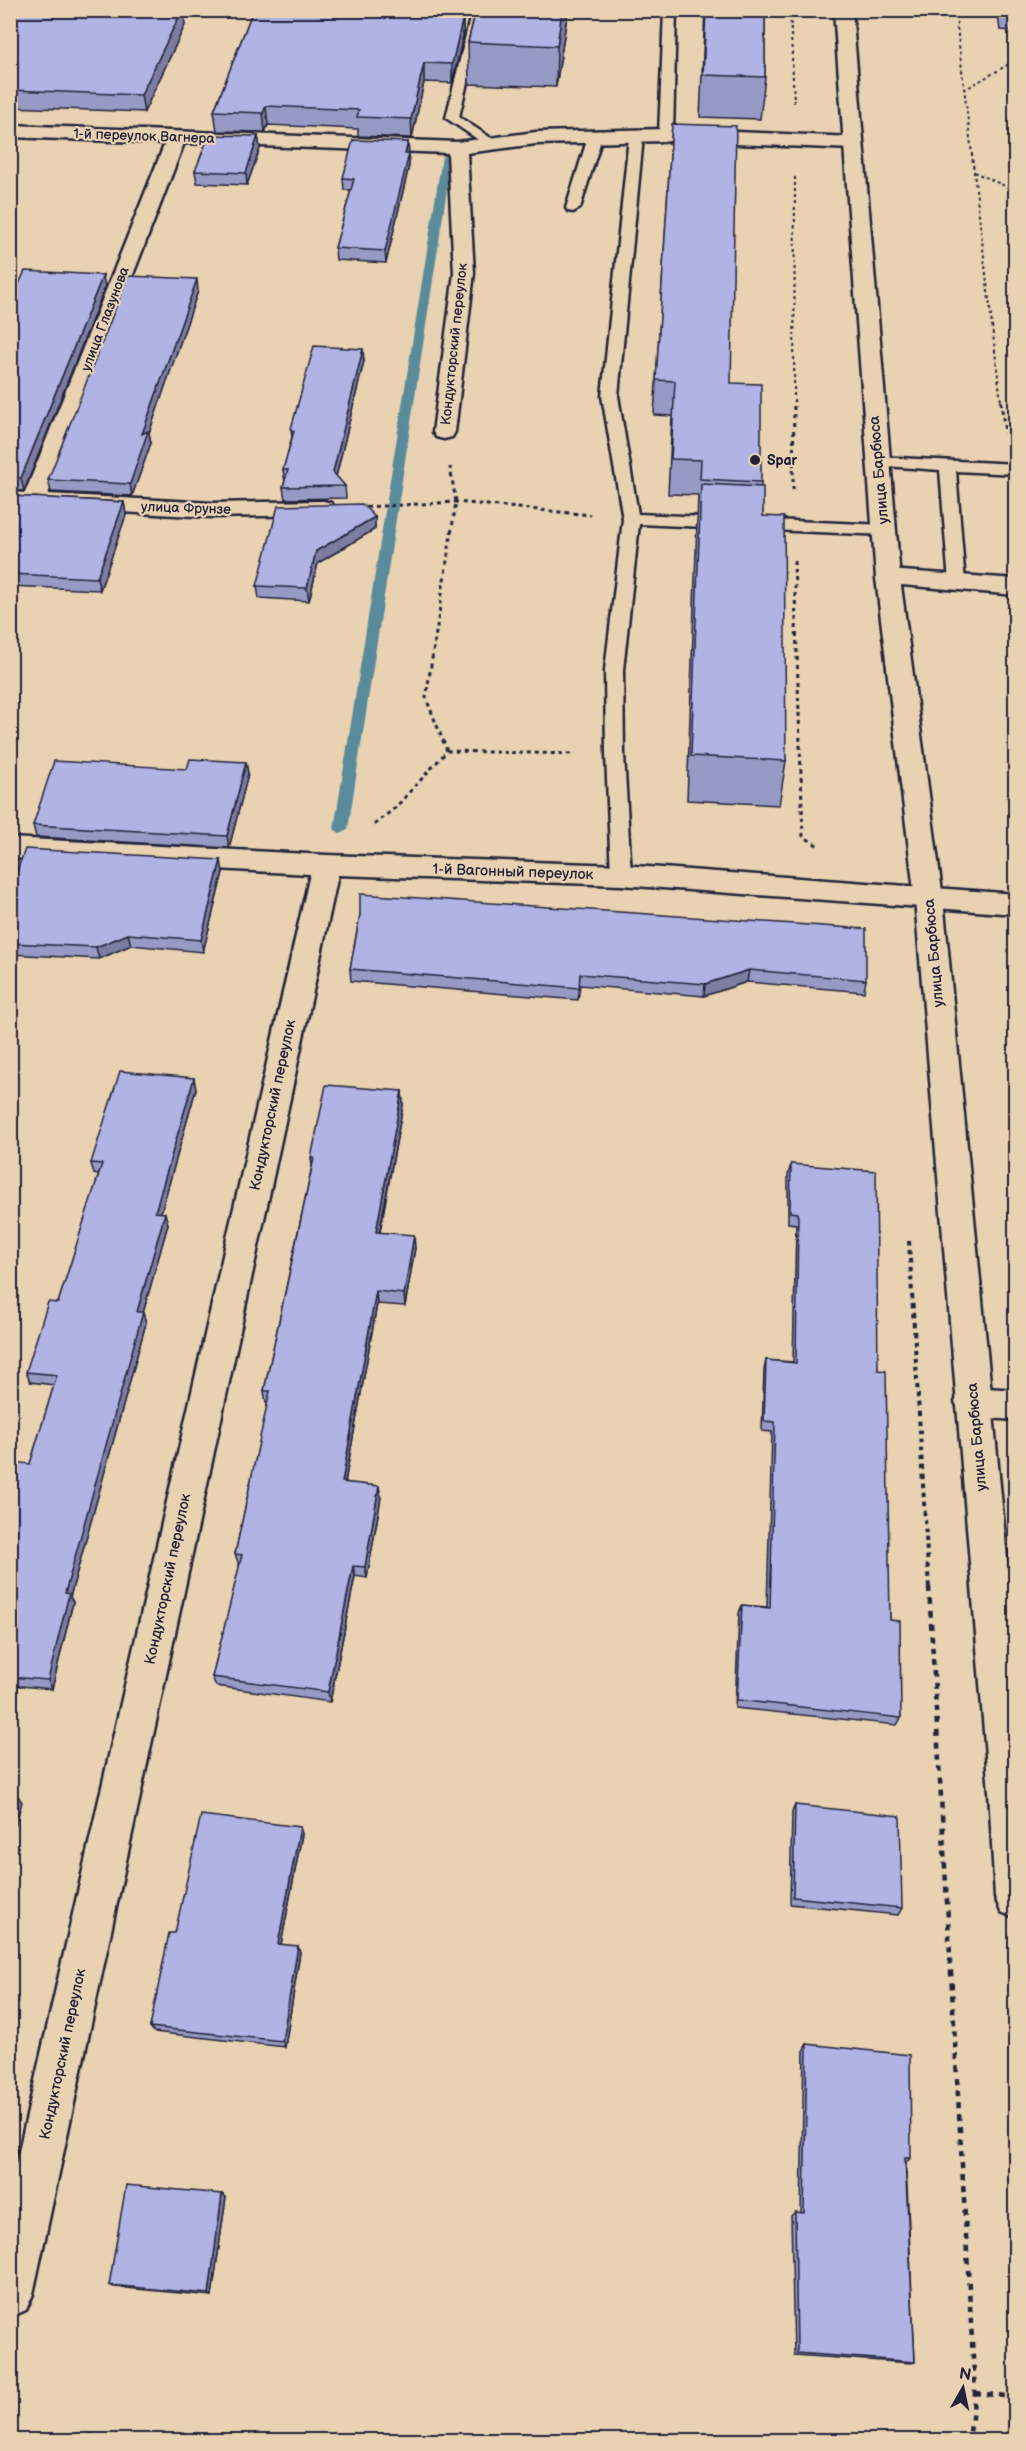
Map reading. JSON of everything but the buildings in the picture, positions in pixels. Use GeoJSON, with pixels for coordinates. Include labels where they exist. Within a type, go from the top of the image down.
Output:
{"type":"FeatureCollection","features":[{"type":"Feature","properties":{"kind":"street","name":"улица Барбюса"},"geometry":{"type":"LineString","coordinates":[[843,10],[888,578],[929,899],[1009,1792],[1016,1897]]}},
{"type":"Feature","properties":{"kind":"street","name":"1-й переулок Вагнера"},"geometry":{"type":"LineString","coordinates":[[10,131],[458,148],[536,138],[666,135],[853,143]]}},
{"type":"Feature","properties":{"kind":"street","name":"улица Глазунова"},"geometry":{"type":"LineString","coordinates":[[22,500],[176,138]]}},
{"type":"Feature","properties":{"kind":"street","name":"Кондукторский переулок"},"geometry":{"type":"LineString","coordinates":[[444,432],[464,273],[458,148]]}},
{"type":"Feature","properties":{"kind":"street","name":"улица Фрунзе"},"geometry":{"type":"LineString","coordinates":[[22,500],[212,510],[361,507]]}},
{"type":"Feature","properties":{"kind":"street"},"geometry":{"type":"LineString","coordinates":[[888,578],[1016,587]]}},
{"type":"Feature","properties":{"kind":"street","name":"1-й Вагонный переулок"},"geometry":{"type":"LineString","coordinates":[[10,848],[326,865],[621,875],[1016,904]]}},
{"type":"Feature","properties":{"kind":"street","name":"Кондукторский переулок"},"geometry":{"type":"LineString","coordinates":[[10,2294],[326,865]]}},
{"type":"Feature","properties":{"kind":"street"},"geometry":{"type":"LineString","coordinates":[[974,1402],[1016,1405]]}},
{"type":"Feature","properties":{"kind":"lane"},"geometry":{"type":"LineString","coordinates":[[478,10],[452,118],[489,143]]}},
{"type":"Feature","properties":{"kind":"lane"},"geometry":{"type":"LineString","coordinates":[[666,135],[670,10]]}},
{"type":"Feature","properties":{"kind":"lane"},"geometry":{"type":"LineString","coordinates":[[621,875],[615,755],[614,670],[631,519],[610,396],[636,136]]}},
{"type":"Feature","properties":{"kind":"lane"},"geometry":{"type":"LineString","coordinates":[[573,208],[595,137]]}},
{"type":"Feature","properties":{"kind":"lane"},"geometry":{"type":"LineString","coordinates":[[878,462],[1012,469]]}},
{"type":"Feature","properties":{"kind":"lane"},"geometry":{"type":"LineString","coordinates":[[948,466],[957,583]]}},
{"type":"Feature","properties":{"kind":"lane"},"geometry":{"type":"LineString","coordinates":[[631,519],[885,530]]}},
{"type":"Feature","properties":{"kind":"path"},"geometry":{"type":"LineString","coordinates":[[789,10],[795,141],[793,525],[803,836],[823,850]]}},
{"type":"Feature","properties":{"kind":"path"},"geometry":{"type":"LineString","coordinates":[[955,10],[1012,469]]}},
{"type":"Feature","properties":{"kind":"path"},"geometry":{"type":"LineString","coordinates":[[964,90],[1016,60]]}},
{"type":"Feature","properties":{"kind":"path"},"geometry":{"type":"LineString","coordinates":[[974,172],[1016,191]]}},
{"type":"Feature","properties":{"kind":"path"},"geometry":{"type":"LineString","coordinates":[[444,432],[456,502],[426,698],[447,751]]}},
{"type":"Feature","properties":{"kind":"path"},"geometry":{"type":"LineString","coordinates":[[361,507],[456,502],[631,519]]}},
{"type":"Feature","properties":{"kind":"path"},"geometry":{"type":"LineString","coordinates":[[326,865],[396,807],[447,751],[615,755]]}},
{"type":"Feature","properties":{"kind":"path"},"geometry":{"type":"LineString","coordinates":[[909,1231],[975,2393],[969,2440]]}},
{"type":"Feature","properties":{"kind":"path"},"geometry":{"type":"LineString","coordinates":[[975,2393],[1016,2397]]}},
{"type":"Feature","properties":{"kind":"waterway"},"geometry":{"type":"LineString","coordinates":[[341,829],[447,157]]}},
{"type":"Feature","properties":{"kind":"place","name":"Spar"},"geometry":{"type":"Point","coordinates":[755,460]}}]}
